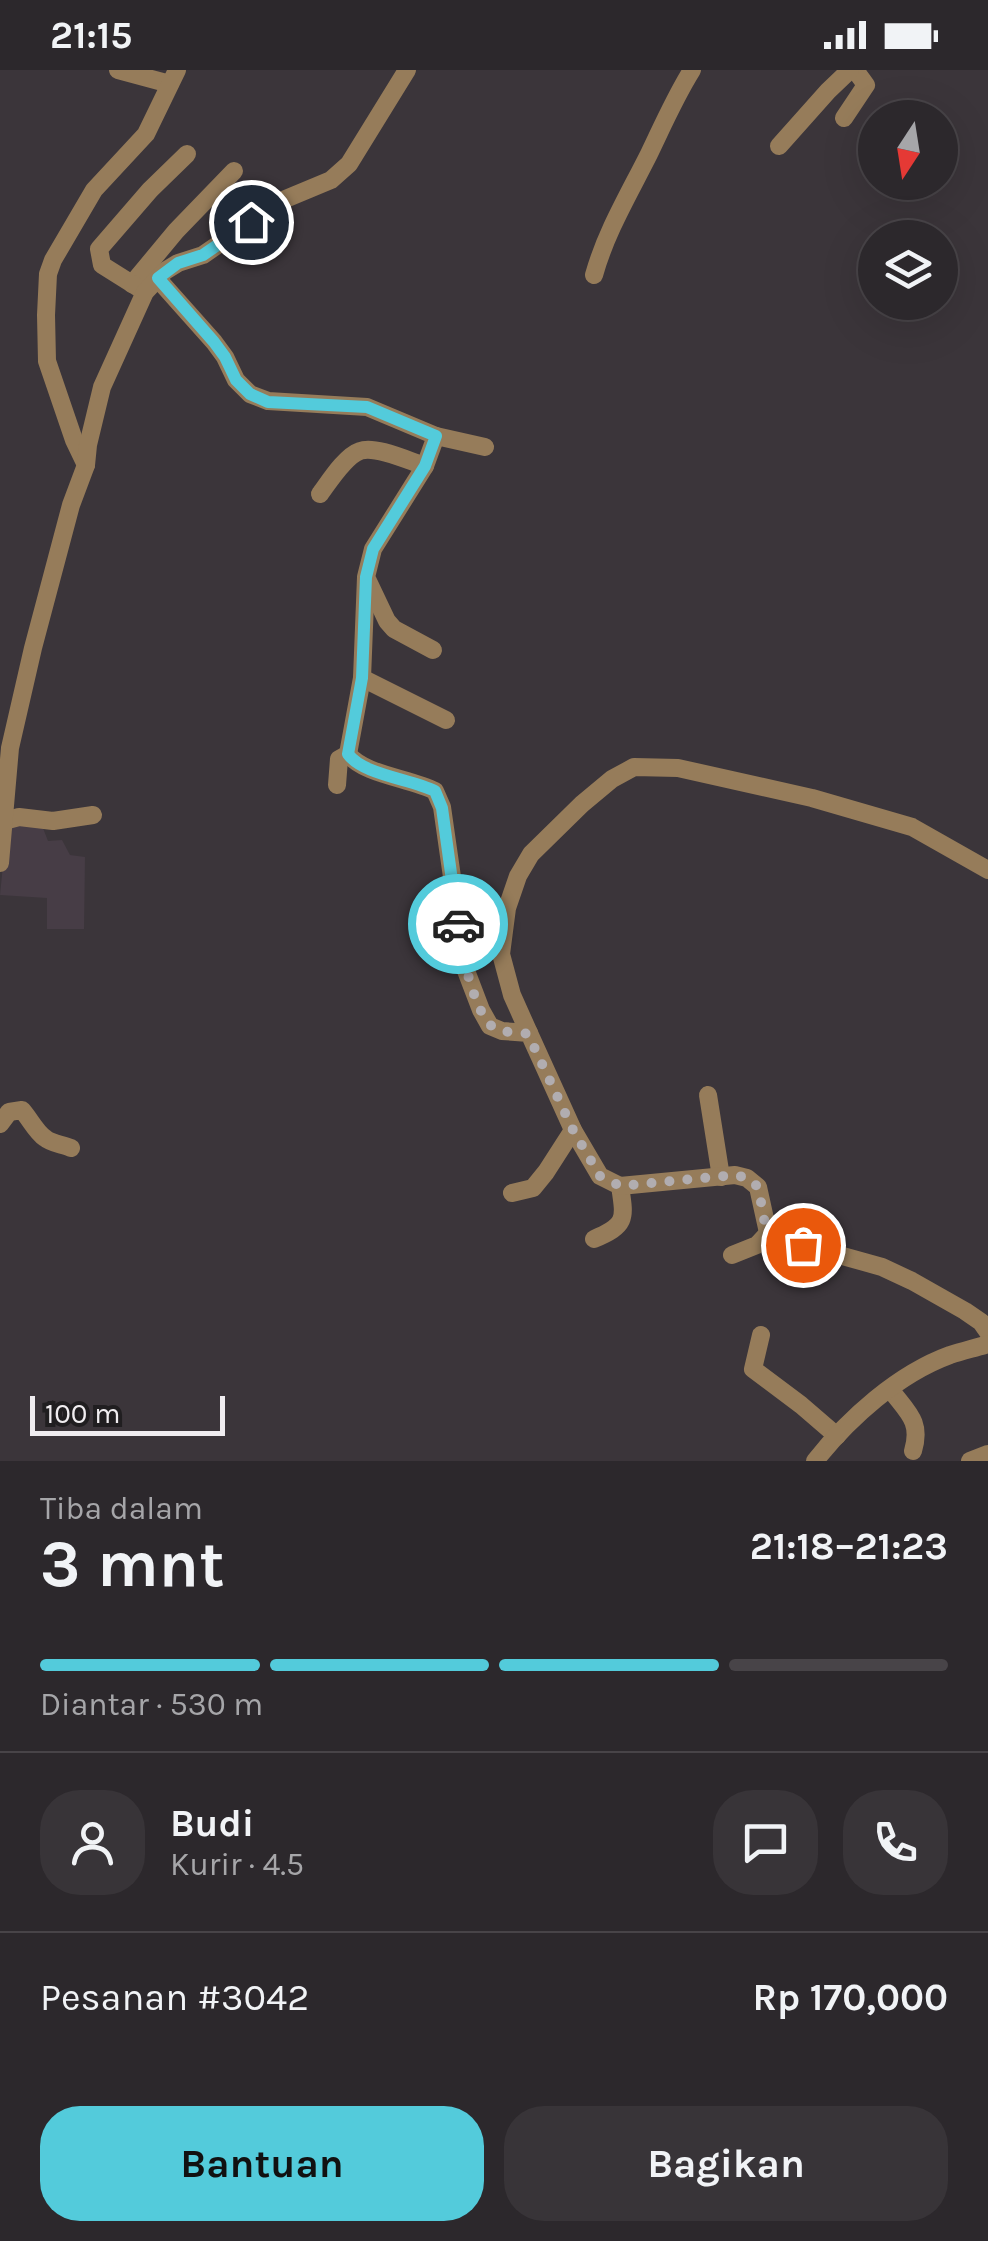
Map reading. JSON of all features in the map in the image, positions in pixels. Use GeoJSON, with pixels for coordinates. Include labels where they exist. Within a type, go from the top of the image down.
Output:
{"type":"FeatureCollection","features":[{"type":"Feature","properties":{"kind":"street"},"geometry":{"type":"LineString","coordinates":[[86,465],[47,361],[48,274],[94,190],[146,134],[174,77],[118,70]]}},
{"type":"Feature","properties":{"kind":"street"},"geometry":{"type":"LineString","coordinates":[[145,284],[178,263],[203,255],[272,205],[331,180],[349,164],[406,70]]}},
{"type":"Feature","properties":{"kind":"street"},"geometry":{"type":"LineString","coordinates":[[594,275],[604,242],[692,70]]}},
{"type":"Feature","properties":{"kind":"street"},"geometry":{"type":"LineString","coordinates":[[779,146],[828,91],[853,70],[866,85],[844,118]]}},
{"type":"Feature","properties":{"kind":"street"},"geometry":{"type":"LineString","coordinates":[[187,154],[99,249],[102,265],[145,284],[214,342],[236,380],[250,394],[268,402],[367,407],[436,436],[485,448]]}},
{"type":"Feature","properties":{"kind":"street"},"geometry":{"type":"LineString","coordinates":[[0,863],[10,748],[71,504],[86,465],[102,387],[145,284],[176,231],[234,170]]}},
{"type":"Feature","properties":{"kind":"street"},"geometry":{"type":"LineString","coordinates":[[348,754],[362,678],[366,577],[373,549],[425,466],[436,436]]}},
{"type":"Feature","properties":{"kind":"street"},"geometry":{"type":"LineString","coordinates":[[320,494],[339,468],[360,451],[379,450],[425,466]]}},
{"type":"Feature","properties":{"kind":"street"},"geometry":{"type":"LineString","coordinates":[[366,577],[394,628],[433,650]]}},
{"type":"Feature","properties":{"kind":"street"},"geometry":{"type":"LineString","coordinates":[[362,678],[446,720]]}},
{"type":"Feature","properties":{"kind":"street"},"geometry":{"type":"LineString","coordinates":[[0,721],[10,748]]}},
{"type":"Feature","properties":{"kind":"street"},"geometry":{"type":"LineString","coordinates":[[337,785],[339,758],[348,754]]}},
{"type":"Feature","properties":{"kind":"street"},"geometry":{"type":"LineString","coordinates":[[348,754],[356,763],[435,791],[442,808],[465,968],[490,1026],[528,1034]]}},
{"type":"Feature","properties":{"kind":"street"},"geometry":{"type":"LineString","coordinates":[[988,870],[912,827],[678,768],[634,767],[612,778],[531,854],[507,908],[501,954],[528,1034],[573,1130],[600,1176],[620,1186],[744,1176],[758,1187],[769,1232],[780,1242],[850,1257],[897,1274],[965,1311],[988,1332]]}},
{"type":"Feature","properties":{"kind":"street"},"geometry":{"type":"LineString","coordinates":[[4,822],[19,816],[53,821],[92,816]]}},
{"type":"Feature","properties":{"kind":"street"},"geometry":{"type":"LineString","coordinates":[[708,1095],[721,1177]]}},
{"type":"Feature","properties":{"kind":"street"},"geometry":{"type":"LineString","coordinates":[[3,1113],[25,1112],[43,1137],[70,1148]]}},
{"type":"Feature","properties":{"kind":"street"},"geometry":{"type":"LineString","coordinates":[[512,1193],[533,1188],[573,1130]]}},
{"type":"Feature","properties":{"kind":"street"},"geometry":{"type":"LineString","coordinates":[[594,1239],[616,1230],[622,1223],[620,1186]]}},
{"type":"Feature","properties":{"kind":"street"},"geometry":{"type":"LineString","coordinates":[[732,1256],[757,1245],[769,1232]]}},
{"type":"Feature","properties":{"kind":"street"},"geometry":{"type":"LineString","coordinates":[[762,1335],[753,1369],[837,1436]]}},
{"type":"Feature","properties":{"kind":"street"},"geometry":{"type":"LineString","coordinates":[[815,1461],[869,1403],[931,1364],[988,1344]]}},
{"type":"Feature","properties":{"kind":"street"},"geometry":{"type":"LineString","coordinates":[[890,1389],[915,1425],[918,1434],[913,1451]]}},
{"type":"Feature","properties":{"kind":"street"},"geometry":{"type":"LineString","coordinates":[[970,1461],[988,1454]]}},
{"type":"Feature","properties":{"kind":"shaded area"},"geometry":{"type":"Polygon","coordinates":[[[41,823],[48,841],[62,840],[70,855],[85,857],[84,929],[47,929],[47,898],[0,895],[7,824],[41,823]]]}},
{"type":"Feature","properties":{"kind":"way so far"},"geometry":{"type":"LineString","coordinates":[[458,924],[465,968],[490,1026],[528,1034],[573,1130],[600,1176],[620,1186],[744,1176],[758,1187],[772,1236],[780,1242],[803,1245]]}},
{"type":"Feature","properties":{"kind":"route"},"geometry":{"type":"LineString","coordinates":[[251,222],[203,255],[178,263],[158,278],[214,342],[236,380],[250,394],[268,402],[367,407],[436,436],[425,466],[373,549],[366,577],[362,678],[348,754],[356,763],[435,791],[442,808],[458,924]]}}]}
